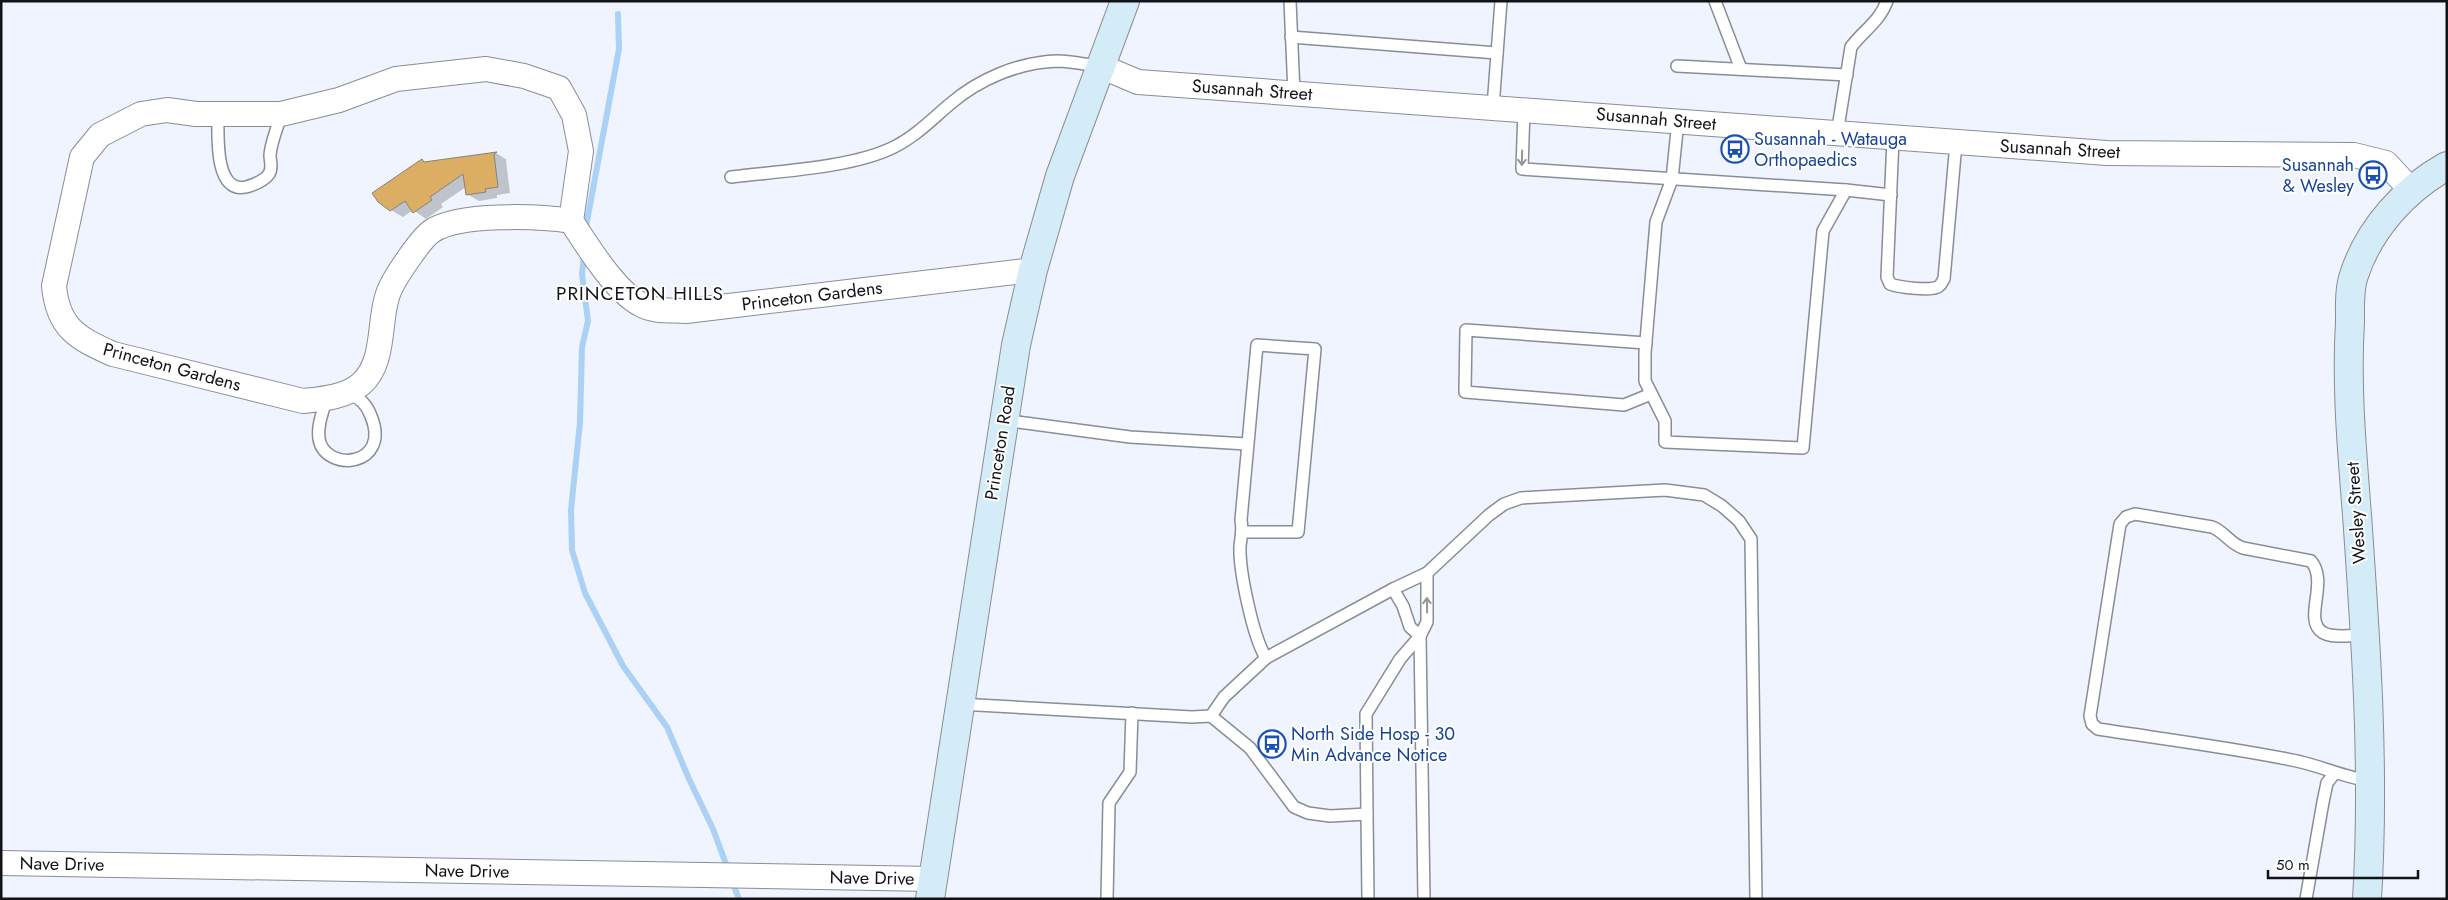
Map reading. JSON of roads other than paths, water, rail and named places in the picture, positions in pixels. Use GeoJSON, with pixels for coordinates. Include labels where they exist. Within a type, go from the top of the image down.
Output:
{"type":"FeatureCollection","features":[{"type":"Feature","properties":{"kind":"street","name":"Princeton Road"},"geometry":{"type":"LineString","coordinates":[[931,889],[1013,360],[1033,270],[1060,176],[1125,1]]}},
{"type":"Feature","properties":{"kind":"street","name":"Susannah Street"},"geometry":{"type":"LineString","coordinates":[[1100,66],[1138,82],[1524,109],[1893,139],[2107,153],[2354,155],[2386,162],[2412,191]]}},
{"type":"Feature","properties":{"kind":"street","name":"Princeton Gardens"},"geometry":{"type":"LineString","coordinates":[[337,395],[303,401],[113,354],[84,342],[68,327],[56,307],[54,286],[82,157],[100,135],[140,114],[167,110],[218,114],[281,114],[339,100],[396,79],[486,69],[524,76],[559,88],[574,115],[581,151],[571,221],[606,272],[640,304],[658,310],[686,311],[1033,270]]}},
{"type":"Feature","properties":{"kind":"street","name":"Wesley Street"},"geometry":{"type":"LineString","coordinates":[[2367,899],[2371,844],[2365,635],[2348,361],[2353,277],[2364,251],[2393,209],[2429,176],[2447,166]]}},
{"type":"Feature","properties":{"kind":"street"},"geometry":{"type":"LineString","coordinates":[[337,395],[361,383],[372,368],[381,339],[388,293],[408,260],[431,232],[460,220],[546,217],[571,221]]}},
{"type":"Feature","properties":{"kind":"street","name":"Nave Drive"},"geometry":{"type":"LineString","coordinates":[[1,863],[931,889]]}},
{"type":"Feature","properties":{"kind":"lane"},"geometry":{"type":"LineString","coordinates":[[1290,1],[1294,93]]}},
{"type":"Feature","properties":{"kind":"lane"},"geometry":{"type":"LineString","coordinates":[[1493,107],[1501,1]]}},
{"type":"Feature","properties":{"kind":"lane"},"geometry":{"type":"LineString","coordinates":[[1715,1],[1741,69]]}},
{"type":"Feature","properties":{"kind":"lane"},"geometry":{"type":"LineString","coordinates":[[1837,134],[1851,47],[1883,13],[1887,1]]}},
{"type":"Feature","properties":{"kind":"lane"},"geometry":{"type":"LineString","coordinates":[[1291,37],[1497,53]]}},
{"type":"Feature","properties":{"kind":"lane"},"geometry":{"type":"LineString","coordinates":[[732,177],[866,159],[894,147],[922,130],[952,102],[1001,73],[1030,65],[1058,61],[1100,66]]}},
{"type":"Feature","properties":{"kind":"lane"},"geometry":{"type":"LineString","coordinates":[[1677,66],[1847,75]]}},
{"type":"Feature","properties":{"kind":"lane"},"geometry":{"type":"LineString","coordinates":[[1524,109],[1522,169],[1846,190],[1891,195]]}},
{"type":"Feature","properties":{"kind":"lane"},"geometry":{"type":"LineString","coordinates":[[218,114],[224,178],[231,186],[239,188],[265,178],[270,172],[271,147],[281,114]]}},
{"type":"Feature","properties":{"kind":"lane"},"geometry":{"type":"LineString","coordinates":[[1678,121],[1672,179],[1656,222],[1646,343],[1645,381],[1665,421],[1665,442],[1803,448],[1823,231],[1846,190]]}},
{"type":"Feature","properties":{"kind":"lane"},"geometry":{"type":"LineString","coordinates":[[1893,139],[1887,277],[1890,284],[1933,289],[1940,286],[1944,279],[1956,143]]}},
{"type":"Feature","properties":{"kind":"lane"},"geometry":{"type":"LineString","coordinates":[[1646,343],[1466,330],[1465,392],[1624,405],[1651,394]]}},
{"type":"Feature","properties":{"kind":"lane"},"geometry":{"type":"LineString","coordinates":[[1243,532],[1298,532],[1315,349],[1256,345],[1241,520],[1243,532],[1240,546],[1248,600],[1259,647],[1266,658]]}},
{"type":"Feature","properties":{"kind":"lane"},"geometry":{"type":"LineString","coordinates":[[337,395],[355,395],[368,409],[375,429],[374,446],[354,460],[337,459],[323,448],[320,440],[320,422],[337,395]]}},
{"type":"Feature","properties":{"kind":"lane"},"geometry":{"type":"LineString","coordinates":[[1003,420],[1130,437],[1247,444]]}},
{"type":"Feature","properties":{"kind":"lane"},"geometry":{"type":"LineString","coordinates":[[1212,716],[1224,697],[1266,658],[1393,589],[1427,573],[1489,515],[1504,504],[1521,498],[1665,490],[1704,495],[1722,506],[1739,521],[1751,538],[1756,899]]}},
{"type":"Feature","properties":{"kind":"lane"},"geometry":{"type":"LineString","coordinates":[[2365,635],[2334,636],[2322,633],[2314,618],[2320,582],[2317,568],[2312,561],[2238,546],[2233,544],[2220,530],[2212,527],[2135,514],[2126,517],[2120,524],[2090,716],[2092,724],[2098,729],[2307,763],[2334,774],[2370,781]]}},
{"type":"Feature","properties":{"kind":"lane"},"geometry":{"type":"LineString","coordinates":[[1368,899],[1366,714],[1400,659],[1420,636],[1427,622],[1427,573]]}},
{"type":"Feature","properties":{"kind":"lane"},"geometry":{"type":"LineString","coordinates":[[1393,589],[1403,606],[1410,627],[1420,636],[1424,899]]}},
{"type":"Feature","properties":{"kind":"lane"},"geometry":{"type":"LineString","coordinates":[[959,704],[1192,717],[1212,716],[1250,748],[1294,807],[1308,813],[1330,816],[1367,814]]}},
{"type":"Feature","properties":{"kind":"lane"},"geometry":{"type":"LineString","coordinates":[[1107,899],[1109,803],[1130,772],[1132,714]]}},
{"type":"Feature","properties":{"kind":"lane"},"geometry":{"type":"LineString","coordinates":[[2306,899],[2327,783],[2334,774]]}},
{"type":"Feature","properties":{"kind":"waterway"},"geometry":{"type":"LineString","coordinates":[[585,232],[619,49],[618,14]]}},
{"type":"Feature","properties":{"kind":"waterway"},"geometry":{"type":"LineString","coordinates":[[584,254],[582,274],[588,321],[582,347],[580,422],[571,510],[572,550],[585,593],[623,666],[667,727],[713,829],[729,872]]}},
{"type":"Feature","properties":{"kind":"waterway"},"geometry":{"type":"LineString","coordinates":[[732,881],[739,899]]}},
{"type":"Feature","properties":{"kind":"place","name":"Susannah - Watauga Orthopaedics"},"geometry":{"type":"Point","coordinates":[1735,149]}},
{"type":"Feature","properties":{"kind":"place","name":"Susannah & Wesley"},"geometry":{"type":"Point","coordinates":[2373,175]}},
{"type":"Feature","properties":{"kind":"place","name":"North Side Hosp - 30 Min Advance Notice"},"geometry":{"type":"Point","coordinates":[1272,744]}},
{"type":"Feature","properties":{"kind":"district","name":"PRINCETON HILLS"},"geometry":{"type":"Point","coordinates":[640,293]}}]}
